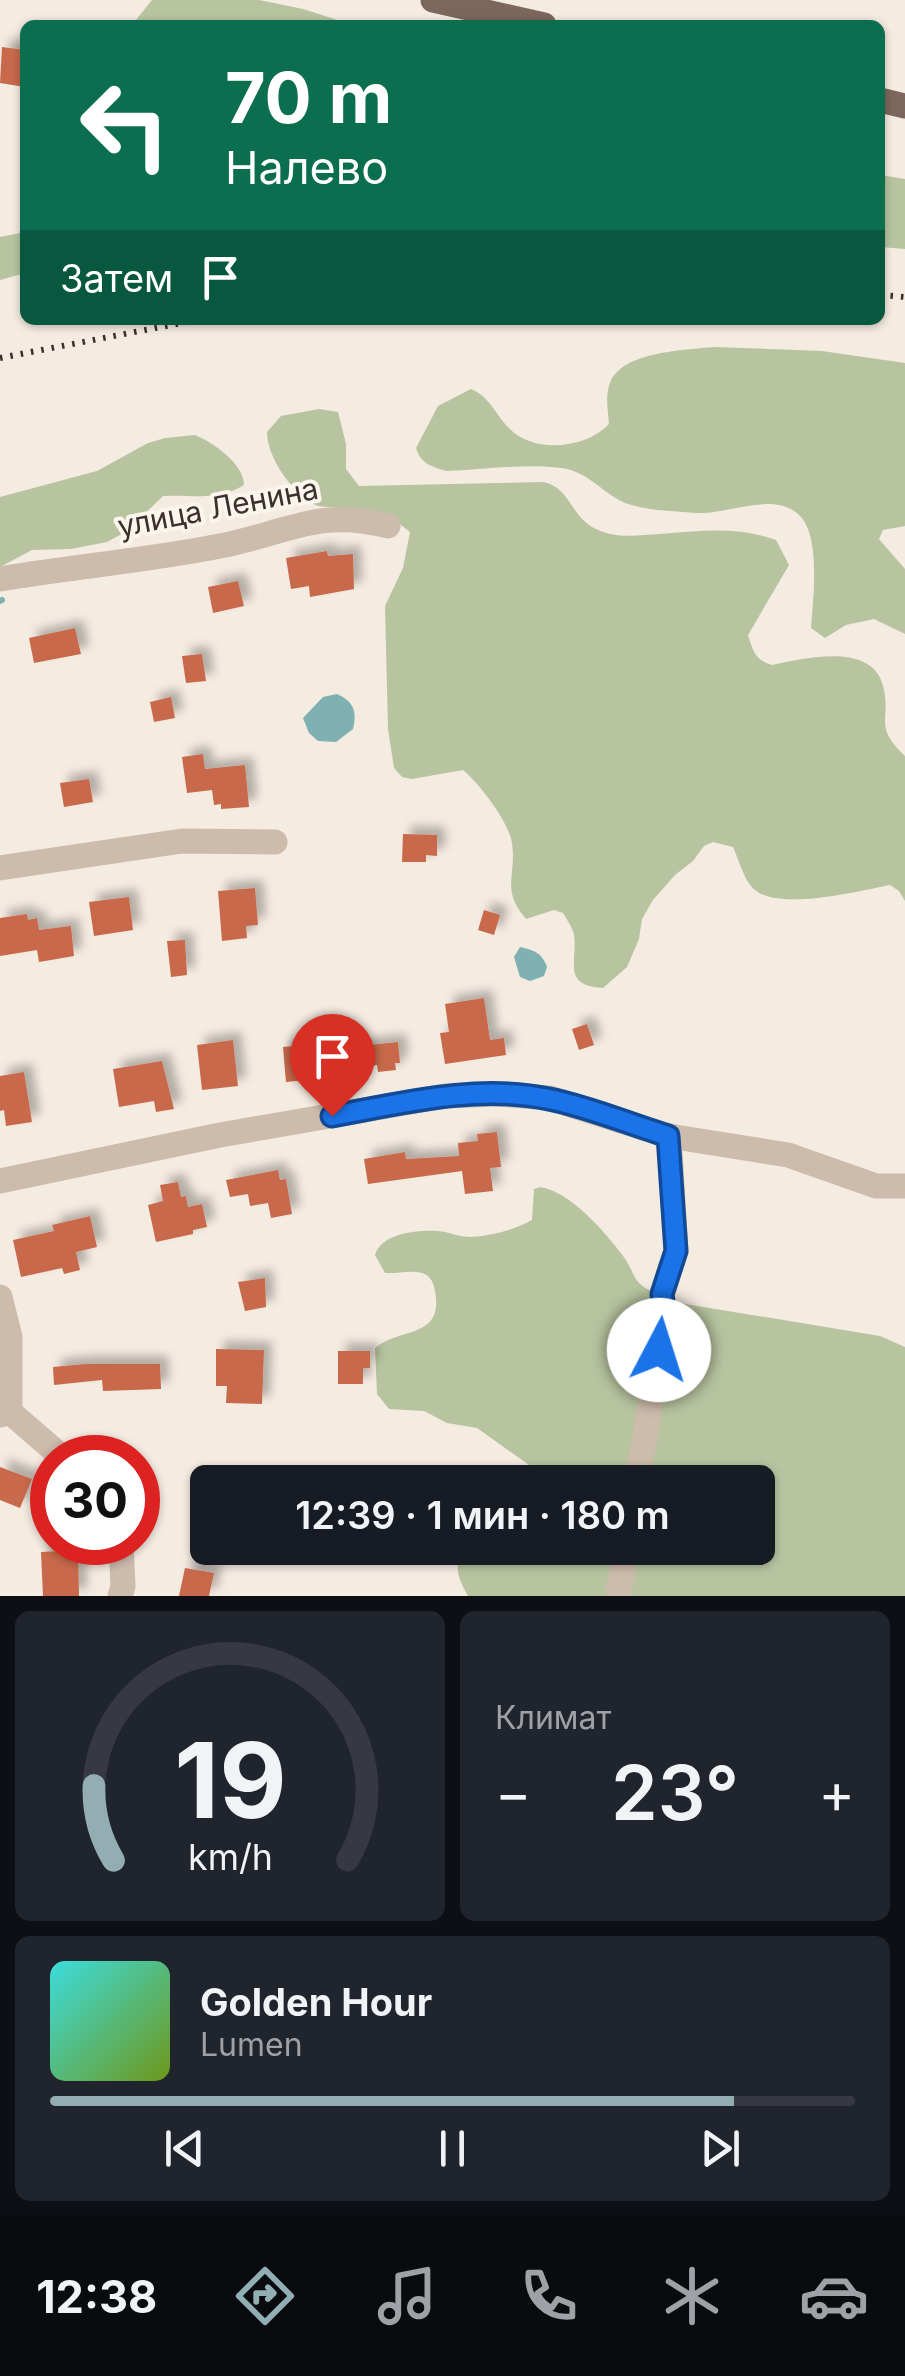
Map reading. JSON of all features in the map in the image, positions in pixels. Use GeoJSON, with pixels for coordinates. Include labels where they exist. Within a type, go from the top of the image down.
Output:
{"type":"FeatureCollection","features":[{"type":"Feature","properties":{"kind":"main road"},"geometry":{"type":"LineString","coordinates":[[433,0],[522,20]]}},
{"type":"Feature","properties":{"kind":"street","name":"улица Ленина"},"geometry":{"type":"LineString","coordinates":[[0,580],[232,543],[305,522],[344,517],[388,526]]}},
{"type":"Feature","properties":{"kind":"street"},"geometry":{"type":"LineString","coordinates":[[0,868],[182,841],[275,842]]}},
{"type":"Feature","properties":{"kind":"street"},"geometry":{"type":"LineString","coordinates":[[0,1181],[220,1135],[445,1096],[498,1094],[548,1098],[668,1136],[788,1155],[876,1186],[905,1186]]}},
{"type":"Feature","properties":{"kind":"street"},"geometry":{"type":"LineString","coordinates":[[640,1465],[665,1318],[662,1294],[676,1251],[668,1136]]}},
{"type":"Feature","properties":{"kind":"street"},"geometry":{"type":"LineString","coordinates":[[0,1296],[10,1337],[5,1414],[32,1435]]}},
{"type":"Feature","properties":{"kind":"street"},"geometry":{"type":"LineString","coordinates":[[120,1596],[122,1565]]}},
{"type":"Feature","properties":{"kind":"street"},"geometry":{"type":"LineString","coordinates":[[618,1596],[623,1565]]}},
{"type":"Feature","properties":{"kind":"green space"},"geometry":{"type":"Polygon","coordinates":[[[152,0],[259,0],[337,20],[136,20],[152,0]]]}},
{"type":"Feature","properties":{"kind":"green space"},"geometry":{"type":"Polygon","coordinates":[[[885,176],[905,179],[905,249],[885,247],[885,176]]]}},
{"type":"Feature","properties":{"kind":"green space"},"geometry":{"type":"Polygon","coordinates":[[[20,233],[20,274],[0,280],[0,237],[20,233]]]}},
{"type":"Feature","properties":{"kind":"green space"},"geometry":{"type":"Polygon","coordinates":[[[714,347],[822,351],[905,363],[905,526],[883,530],[879,539],[905,569],[905,634],[874,619],[846,625],[825,638],[811,628],[811,538],[800,516],[790,508],[764,504],[696,513],[645,508],[619,500],[571,470],[533,466],[446,471],[424,461],[416,448],[438,406],[471,389],[488,401],[509,428],[532,442],[559,445],[587,439],[609,424],[608,388],[627,364],[656,354],[714,347]]]}},
{"type":"Feature","properties":{"kind":"green space"},"geometry":{"type":"Polygon","coordinates":[[[319,409],[338,412],[346,444],[346,469],[359,486],[543,482],[561,491],[585,521],[606,533],[633,536],[733,531],[776,540],[789,565],[748,635],[751,646],[758,658],[772,665],[835,656],[865,663],[876,672],[885,697],[886,729],[905,756],[905,901],[890,885],[820,898],[766,896],[748,881],[733,847],[713,842],[704,846],[653,900],[642,919],[639,939],[627,967],[603,988],[581,983],[574,970],[574,934],[563,913],[554,910],[526,919],[518,908],[511,890],[510,834],[477,784],[463,770],[412,779],[402,777],[394,768],[388,729],[385,606],[403,568],[410,532],[385,513],[318,506],[283,475],[267,432],[281,416],[319,409]]]}},
{"type":"Feature","properties":{"kind":"green space"},"geometry":{"type":"Polygon","coordinates":[[[195,435],[234,462],[244,485],[214,495],[163,496],[127,531],[107,542],[71,549],[32,550],[0,567],[0,497],[97,471],[148,443],[195,435]]]}},
{"type":"Feature","properties":{"kind":"green space"},"geometry":{"type":"Polygon","coordinates":[[[534,1189],[551,1190],[586,1214],[625,1259],[639,1283],[673,1302],[880,1336],[905,1347],[905,1596],[468,1596],[458,1565],[775,1565],[775,1465],[529,1465],[477,1428],[447,1423],[424,1411],[389,1409],[377,1394],[375,1348],[427,1325],[436,1306],[433,1282],[423,1273],[385,1273],[375,1255],[379,1248],[392,1237],[411,1232],[438,1231],[470,1237],[518,1227],[532,1220],[534,1189]]]}},
{"type":"Feature","properties":{"kind":"water"},"geometry":{"type":"Polygon","coordinates":[[[337,694],[353,708],[353,729],[336,742],[318,741],[309,733],[303,718],[323,697],[337,694]]]}},
{"type":"Feature","properties":{"kind":"water"},"geometry":{"type":"Polygon","coordinates":[[[520,947],[543,958],[547,967],[544,976],[530,981],[520,977],[514,957],[520,947]]]}},
{"type":"Feature","properties":{"kind":"building"},"geometry":{"type":"Polygon","coordinates":[[[2,47],[20,49],[20,86],[0,83],[2,47]]]}},
{"type":"Feature","properties":{"kind":"building"},"geometry":{"type":"Polygon","coordinates":[[[327,551],[328,556],[353,554],[354,589],[310,597],[309,586],[291,589],[286,558],[327,551]]]}},
{"type":"Feature","properties":{"kind":"building"},"geometry":{"type":"Polygon","coordinates":[[[238,581],[244,606],[213,613],[208,587],[238,581]]]}},
{"type":"Feature","properties":{"kind":"building"},"geometry":{"type":"Polygon","coordinates":[[[75,628],[81,654],[34,663],[29,638],[75,628]]]}},
{"type":"Feature","properties":{"kind":"building"},"geometry":{"type":"Polygon","coordinates":[[[202,654],[206,681],[186,683],[182,656],[202,654]]]}},
{"type":"Feature","properties":{"kind":"building"},"geometry":{"type":"Polygon","coordinates":[[[171,697],[175,718],[154,722],[150,702],[171,697]]]}},
{"type":"Feature","properties":{"kind":"building"},"geometry":{"type":"Polygon","coordinates":[[[203,754],[205,769],[245,765],[249,807],[221,809],[221,804],[214,805],[212,790],[187,793],[182,757],[203,754]]]}},
{"type":"Feature","properties":{"kind":"building"},"geometry":{"type":"Polygon","coordinates":[[[89,779],[93,802],[64,807],[60,783],[89,779]]]}},
{"type":"Feature","properties":{"kind":"building"},"geometry":{"type":"Polygon","coordinates":[[[403,834],[437,835],[437,856],[426,855],[426,862],[402,862],[403,834]]]}},
{"type":"Feature","properties":{"kind":"building"},"geometry":{"type":"Polygon","coordinates":[[[255,888],[258,925],[246,926],[247,938],[222,941],[218,891],[255,888]]]}},
{"type":"Feature","properties":{"kind":"building"},"geometry":{"type":"Polygon","coordinates":[[[129,897],[133,930],[94,936],[89,902],[129,897]]]}},
{"type":"Feature","properties":{"kind":"building"},"geometry":{"type":"Polygon","coordinates":[[[484,910],[500,915],[494,935],[478,930],[484,910]]]}},
{"type":"Feature","properties":{"kind":"building"},"geometry":{"type":"Polygon","coordinates":[[[27,914],[28,920],[37,918],[39,930],[71,926],[74,956],[39,962],[37,950],[0,956],[0,918],[27,914]]]}},
{"type":"Feature","properties":{"kind":"building"},"geometry":{"type":"Polygon","coordinates":[[[185,940],[187,975],[171,977],[167,941],[185,940]]]}},
{"type":"Feature","properties":{"kind":"building"},"geometry":{"type":"Polygon","coordinates":[[[484,998],[490,1040],[504,1038],[506,1055],[445,1064],[440,1033],[449,1032],[445,1004],[484,998]]]}},
{"type":"Feature","properties":{"kind":"building"},"geometry":{"type":"Polygon","coordinates":[[[587,1024],[594,1045],[579,1050],[572,1029],[587,1024]]]}},
{"type":"Feature","properties":{"kind":"building"},"geometry":{"type":"Polygon","coordinates":[[[233,1040],[238,1086],[202,1090],[197,1045],[233,1040]]]}},
{"type":"Feature","properties":{"kind":"building"},"geometry":{"type":"Polygon","coordinates":[[[398,1042],[400,1063],[395,1063],[396,1070],[378,1072],[377,1065],[362,1067],[360,1046],[398,1042]]]}},
{"type":"Feature","properties":{"kind":"building"},"geometry":{"type":"Polygon","coordinates":[[[303,1045],[304,1059],[314,1059],[316,1079],[286,1082],[283,1047],[303,1045]]]}},
{"type":"Feature","properties":{"kind":"building"},"geometry":{"type":"Polygon","coordinates":[[[162,1061],[174,1109],[156,1112],[154,1101],[119,1107],[113,1069],[162,1061]]]}},
{"type":"Feature","properties":{"kind":"building"},"geometry":{"type":"Polygon","coordinates":[[[24,1072],[32,1122],[6,1126],[4,1110],[0,1111],[0,1076],[24,1072]]]}},
{"type":"Feature","properties":{"kind":"building"},"geometry":{"type":"Polygon","coordinates":[[[497,1132],[501,1167],[490,1168],[493,1191],[465,1194],[462,1171],[368,1184],[364,1159],[405,1152],[406,1159],[459,1156],[458,1143],[478,1141],[477,1134],[497,1132]]]}},
{"type":"Feature","properties":{"kind":"building"},"geometry":{"type":"Polygon","coordinates":[[[278,1170],[280,1180],[286,1179],[292,1214],[271,1218],[268,1203],[250,1206],[248,1194],[230,1197],[226,1180],[278,1170]]]}},
{"type":"Feature","properties":{"kind":"building"},"geometry":{"type":"Polygon","coordinates":[[[178,1182],[188,1207],[202,1204],[207,1227],[156,1242],[148,1205],[163,1201],[160,1185],[178,1182]]]}},
{"type":"Feature","properties":{"kind":"building"},"geometry":{"type":"Polygon","coordinates":[[[90,1216],[97,1247],[76,1252],[80,1270],[64,1274],[62,1268],[21,1277],[13,1240],[54,1231],[52,1225],[90,1216]]]}},
{"type":"Feature","properties":{"kind":"building"},"geometry":{"type":"Polygon","coordinates":[[[265,1278],[266,1307],[245,1311],[238,1282],[265,1278]]]}},
{"type":"Feature","properties":{"kind":"building"},"geometry":{"type":"Polygon","coordinates":[[[216,1349],[264,1350],[262,1404],[226,1403],[227,1386],[216,1386],[216,1349]]]}},
{"type":"Feature","properties":{"kind":"building"},"geometry":{"type":"Polygon","coordinates":[[[338,1351],[370,1351],[370,1368],[363,1368],[363,1384],[338,1384],[338,1351]]]}},
{"type":"Feature","properties":{"kind":"building"},"geometry":{"type":"Polygon","coordinates":[[[160,1364],[161,1389],[103,1391],[102,1380],[54,1385],[53,1367],[160,1364]]]}},
{"type":"Feature","properties":{"kind":"building"},"geometry":{"type":"Polygon","coordinates":[[[0,1467],[30,1478],[20,1508],[0,1500],[0,1467]]]}},
{"type":"Feature","properties":{"kind":"building"},"geometry":{"type":"Polygon","coordinates":[[[42,1565],[78,1565],[79,1596],[43,1596],[42,1565]]]}},
{"type":"Feature","properties":{"kind":"building"},"geometry":{"type":"Polygon","coordinates":[[[185,1568],[214,1573],[209,1596],[179,1596],[185,1568]]]}},
{"type":"Feature","properties":{"kind":"railway"},"geometry":{"type":"LineString","coordinates":[[885,295],[905,297]]}},
{"type":"Feature","properties":{"kind":"railway"},"geometry":{"type":"LineString","coordinates":[[0,358],[171,325]]}},
{"type":"Feature","properties":{"kind":"route"},"geometry":{"type":"LineString","coordinates":[[332,1116],[445,1096],[498,1094],[548,1098],[668,1136],[676,1251],[662,1294],[665,1318],[659,1350]]}}]}
